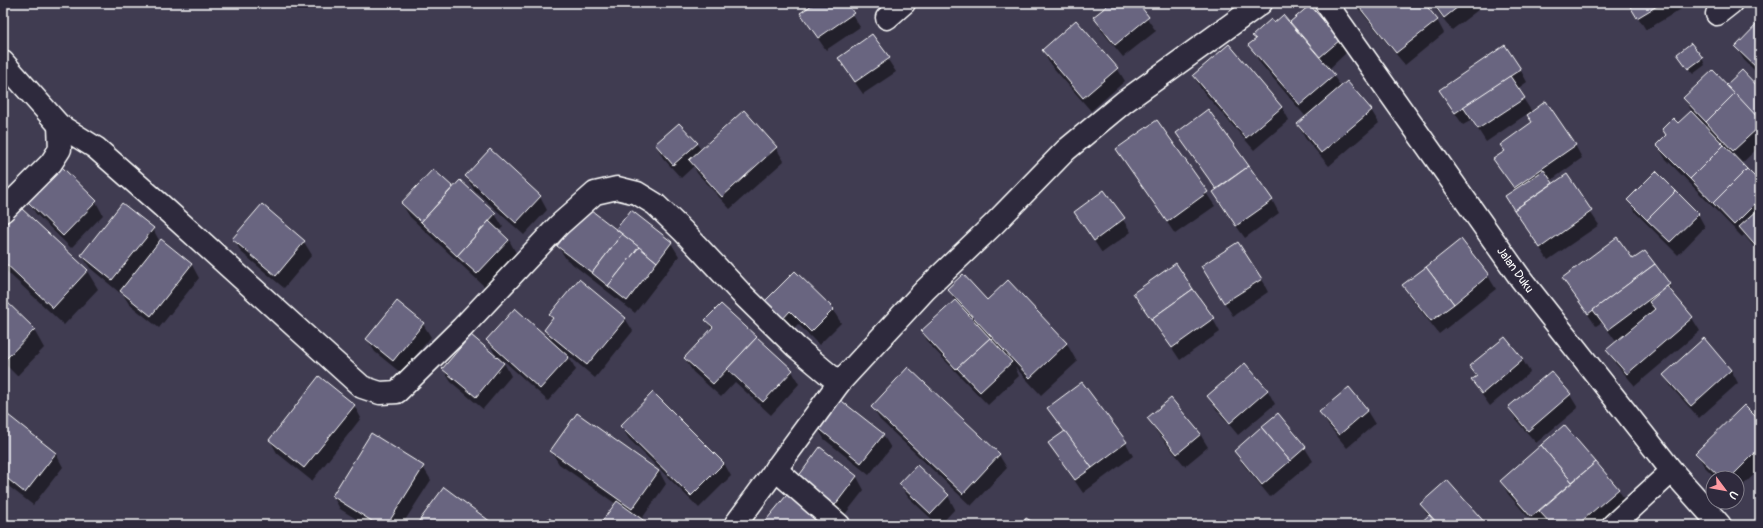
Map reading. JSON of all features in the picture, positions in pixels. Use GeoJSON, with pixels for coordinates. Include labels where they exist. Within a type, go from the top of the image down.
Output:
{"type":"FeatureCollection","features":[{"type":"Feature","properties":{"kind":"street"},"geometry":{"type":"LineString","coordinates":[[887,18],[904,3]]}},
{"type":"Feature","properties":{"kind":"street"},"geometry":{"type":"LineString","coordinates":[[735,525],[839,383],[925,290],[994,224],[1066,150],[1124,102],[1261,3]]}},
{"type":"Feature","properties":{"kind":"street","name":"Jalan Duku"},"geometry":{"type":"LineString","coordinates":[[1326,3],[1521,279],[1672,471],[1720,525]]}},
{"type":"Feature","properties":{"kind":"street"},"geometry":{"type":"LineString","coordinates":[[3,62],[59,125],[102,154],[162,206],[362,387],[380,393],[397,392],[462,328],[559,225],[595,193],[617,188],[637,193],[655,204],[790,342],[839,383]]}},
{"type":"Feature","properties":{"kind":"street"},"geometry":{"type":"LineString","coordinates":[[3,211],[51,163],[60,149],[59,125]]}},
{"type":"Feature","properties":{"kind":"street"},"geometry":{"type":"LineString","coordinates":[[775,469],[839,525]]}},
{"type":"Feature","properties":{"kind":"street"},"geometry":{"type":"LineString","coordinates":[[1613,525],[1672,471]]}},
{"type":"Feature","properties":{"kind":"building"},"geometry":{"type":"Polygon","coordinates":[[[815,3],[846,3],[854,13],[818,38],[800,13],[815,3]]]}},
{"type":"Feature","properties":{"kind":"building"},"geometry":{"type":"Polygon","coordinates":[[[1105,3],[1138,3],[1149,17],[1115,45],[1093,17],[1107,6],[1105,3]]]}},
{"type":"Feature","properties":{"kind":"building"},"geometry":{"type":"Polygon","coordinates":[[[1356,3],[1424,3],[1438,20],[1396,53],[1356,3]]]}},
{"type":"Feature","properties":{"kind":"building"},"geometry":{"type":"Polygon","coordinates":[[[1433,3],[1463,3],[1444,18],[1433,3]]]}},
{"type":"Feature","properties":{"kind":"building"},"geometry":{"type":"Polygon","coordinates":[[[1628,3],[1662,3],[1637,18],[1628,3]]]}},
{"type":"Feature","properties":{"kind":"building"},"geometry":{"type":"Polygon","coordinates":[[[1310,5],[1340,40],[1320,57],[1290,22],[1310,5]]]}},
{"type":"Feature","properties":{"kind":"building"},"geometry":{"type":"Polygon","coordinates":[[[1283,15],[1335,75],[1300,105],[1248,45],[1256,39],[1252,36],[1271,19],[1274,23],[1283,15]]]}},
{"type":"Feature","properties":{"kind":"building"},"geometry":{"type":"Polygon","coordinates":[[[1076,20],[1118,68],[1083,98],[1042,50],[1076,20]]]}},
{"type":"Feature","properties":{"kind":"building"},"geometry":{"type":"Polygon","coordinates":[[[1760,21],[1760,71],[1735,47],[1760,21]]]}},
{"type":"Feature","properties":{"kind":"building"},"geometry":{"type":"Polygon","coordinates":[[[872,34],[890,58],[855,82],[838,58],[872,34]]]}},
{"type":"Feature","properties":{"kind":"building"},"geometry":{"type":"Polygon","coordinates":[[[1691,43],[1703,58],[1688,69],[1677,54],[1691,43]]]}},
{"type":"Feature","properties":{"kind":"building"},"geometry":{"type":"Polygon","coordinates":[[[1229,44],[1282,107],[1246,138],[1193,75],[1229,44]]]}},
{"type":"Feature","properties":{"kind":"building"},"geometry":{"type":"Polygon","coordinates":[[[1505,45],[1521,69],[1455,113],[1439,90],[1505,45]]]}},
{"type":"Feature","properties":{"kind":"building"},"geometry":{"type":"Polygon","coordinates":[[[1713,70],[1735,93],[1706,122],[1683,98],[1713,70]]]}},
{"type":"Feature","properties":{"kind":"building"},"geometry":{"type":"Polygon","coordinates":[[[1742,70],[1760,89],[1760,120],[1726,85],[1742,70]]]}},
{"type":"Feature","properties":{"kind":"building"},"geometry":{"type":"Polygon","coordinates":[[[1510,76],[1525,98],[1478,129],[1463,107],[1510,76]]]}},
{"type":"Feature","properties":{"kind":"building"},"geometry":{"type":"Polygon","coordinates":[[[1347,81],[1372,110],[1321,153],[1297,124],[1347,81]]]}},
{"type":"Feature","properties":{"kind":"building"},"geometry":{"type":"Polygon","coordinates":[[[1735,93],[1760,120],[1760,126],[1733,151],[1706,122],[1735,93]]]}},
{"type":"Feature","properties":{"kind":"building"},"geometry":{"type":"Polygon","coordinates":[[[1546,101],[1576,145],[1514,188],[1493,159],[1505,151],[1500,145],[1532,122],[1527,115],[1546,101]]]}},
{"type":"Feature","properties":{"kind":"building"},"geometry":{"type":"Polygon","coordinates":[[[1208,109],[1249,166],[1216,189],[1176,133],[1208,109]]]}},
{"type":"Feature","properties":{"kind":"building"},"geometry":{"type":"Polygon","coordinates":[[[744,110],[777,147],[722,197],[689,160],[744,110]]]}},
{"type":"Feature","properties":{"kind":"building"},"geometry":{"type":"Polygon","coordinates":[[[1691,111],[1724,145],[1690,179],[1656,145],[1666,135],[1662,129],[1673,118],[1678,123],[1691,111]]]}},
{"type":"Feature","properties":{"kind":"building"},"geometry":{"type":"Polygon","coordinates":[[[1157,120],[1208,192],[1167,222],[1116,149],[1157,120]]]}},
{"type":"Feature","properties":{"kind":"building"},"geometry":{"type":"Polygon","coordinates":[[[679,123],[698,143],[673,165],[655,144],[679,123]]]}},
{"type":"Feature","properties":{"kind":"building"},"geometry":{"type":"Polygon","coordinates":[[[1724,145],[1747,169],[1713,203],[1690,179],[1724,145]]]}},
{"type":"Feature","properties":{"kind":"building"},"geometry":{"type":"Polygon","coordinates":[[[490,149],[541,196],[516,223],[465,176],[490,149]]]}},
{"type":"Feature","properties":{"kind":"building"},"geometry":{"type":"Polygon","coordinates":[[[61,166],[97,201],[63,236],[27,201],[61,166]]]}},
{"type":"Feature","properties":{"kind":"building"},"geometry":{"type":"Polygon","coordinates":[[[1249,166],[1273,200],[1236,226],[1213,192],[1249,166]]]}},
{"type":"Feature","properties":{"kind":"building"},"geometry":{"type":"Polygon","coordinates":[[[433,169],[453,187],[421,222],[401,203],[433,169]]]}},
{"type":"Feature","properties":{"kind":"building"},"geometry":{"type":"Polygon","coordinates":[[[1747,169],[1760,182],[1760,199],[1734,225],[1713,203],[1747,169]]]}},
{"type":"Feature","properties":{"kind":"building"},"geometry":{"type":"Polygon","coordinates":[[[1544,170],[1553,183],[1514,210],[1505,196],[1544,170]]]}},
{"type":"Feature","properties":{"kind":"building"},"geometry":{"type":"Polygon","coordinates":[[[1656,171],[1676,191],[1647,220],[1627,200],[1656,171]]]}},
{"type":"Feature","properties":{"kind":"building"},"geometry":{"type":"Polygon","coordinates":[[[1567,174],[1592,211],[1540,248],[1514,210],[1567,174]]]}},
{"type":"Feature","properties":{"kind":"building"},"geometry":{"type":"Polygon","coordinates":[[[460,180],[496,213],[457,256],[421,222],[460,180]]]}},
{"type":"Feature","properties":{"kind":"building"},"geometry":{"type":"Polygon","coordinates":[[[1104,190],[1125,218],[1094,241],[1074,212],[1104,190]]]}},
{"type":"Feature","properties":{"kind":"building"},"geometry":{"type":"Polygon","coordinates":[[[1676,191],[1699,214],[1670,242],[1647,220],[1676,191]]]}},
{"type":"Feature","properties":{"kind":"building"},"geometry":{"type":"Polygon","coordinates":[[[122,203],[154,228],[112,280],[81,255],[122,203]]]}},
{"type":"Feature","properties":{"kind":"building"},"geometry":{"type":"Polygon","coordinates":[[[262,204],[305,241],[276,276],[232,239],[262,204]]]}},
{"type":"Feature","properties":{"kind":"building"},"geometry":{"type":"Polygon","coordinates":[[[587,207],[622,234],[592,273],[557,246],[587,207]]]}},
{"type":"Feature","properties":{"kind":"building"},"geometry":{"type":"Polygon","coordinates":[[[21,208],[88,270],[53,308],[3,261],[3,227],[21,208]]]}},
{"type":"Feature","properties":{"kind":"building"},"geometry":{"type":"Polygon","coordinates":[[[1760,208],[1760,251],[1739,227],[1760,208]]]}},
{"type":"Feature","properties":{"kind":"building"},"geometry":{"type":"Polygon","coordinates":[[[631,210],[672,242],[657,262],[616,229],[631,210]]]}},
{"type":"Feature","properties":{"kind":"building"},"geometry":{"type":"Polygon","coordinates":[[[489,221],[509,240],[477,274],[457,256],[489,221]]]}},
{"type":"Feature","properties":{"kind":"building"},"geometry":{"type":"Polygon","coordinates":[[[622,234],[639,247],[608,286],[592,273],[622,234]]]}},
{"type":"Feature","properties":{"kind":"building"},"geometry":{"type":"Polygon","coordinates":[[[1617,237],[1633,259],[1645,251],[1655,264],[1588,314],[1562,278],[1617,237]]]}},
{"type":"Feature","properties":{"kind":"building"},"geometry":{"type":"Polygon","coordinates":[[[161,239],[192,264],[151,316],[120,291],[161,239]]]}},
{"type":"Feature","properties":{"kind":"building"},"geometry":{"type":"Polygon","coordinates":[[[1461,239],[1489,275],[1454,304],[1426,267],[1461,239]]]}},
{"type":"Feature","properties":{"kind":"building"},"geometry":{"type":"Polygon","coordinates":[[[1238,242],[1262,279],[1224,303],[1201,266],[1238,242]]]}},
{"type":"Feature","properties":{"kind":"building"},"geometry":{"type":"Polygon","coordinates":[[[639,247],[657,262],[627,301],[608,286],[639,247]]]}},
{"type":"Feature","properties":{"kind":"building"},"geometry":{"type":"Polygon","coordinates":[[[1176,263],[1193,289],[1151,319],[1133,293],[1176,263]]]}},
{"type":"Feature","properties":{"kind":"building"},"geometry":{"type":"Polygon","coordinates":[[[1655,264],[1670,284],[1608,330],[1593,310],[1655,264]]]}},
{"type":"Feature","properties":{"kind":"building"},"geometry":{"type":"Polygon","coordinates":[[[1426,267],[1454,304],[1431,321],[1402,285],[1426,267]]]}},
{"type":"Feature","properties":{"kind":"building"},"geometry":{"type":"Polygon","coordinates":[[[795,271],[834,309],[811,332],[790,311],[781,321],[763,303],[795,271]]]}},
{"type":"Feature","properties":{"kind":"building"},"geometry":{"type":"Polygon","coordinates":[[[963,274],[987,300],[1008,280],[1067,343],[1030,378],[947,289],[963,274]]]}},
{"type":"Feature","properties":{"kind":"building"},"geometry":{"type":"Polygon","coordinates":[[[579,279],[626,318],[587,365],[544,330],[553,318],[549,315],[579,279]]]}},
{"type":"Feature","properties":{"kind":"building"},"geometry":{"type":"Polygon","coordinates":[[[1667,286],[1693,317],[1627,374],[1606,350],[1655,309],[1649,302],[1667,286]]]}},
{"type":"Feature","properties":{"kind":"building"},"geometry":{"type":"Polygon","coordinates":[[[1193,289],[1214,318],[1172,348],[1151,319],[1193,289]]]}},
{"type":"Feature","properties":{"kind":"building"},"geometry":{"type":"Polygon","coordinates":[[[3,298],[35,329],[6,359],[3,356],[3,298]]]}},
{"type":"Feature","properties":{"kind":"building"},"geometry":{"type":"Polygon","coordinates":[[[955,300],[990,338],[956,369],[921,331],[955,300]]]}},
{"type":"Feature","properties":{"kind":"building"},"geometry":{"type":"Polygon","coordinates":[[[397,301],[424,323],[393,361],[366,339],[397,301]]]}},
{"type":"Feature","properties":{"kind":"building"},"geometry":{"type":"Polygon","coordinates":[[[721,304],[757,337],[713,384],[684,358],[713,327],[705,320],[721,304]]]}},
{"type":"Feature","properties":{"kind":"building"},"geometry":{"type":"Polygon","coordinates":[[[515,308],[569,357],[540,389],[486,340],[515,308]]]}},
{"type":"Feature","properties":{"kind":"building"},"geometry":{"type":"Polygon","coordinates":[[[471,335],[504,363],[476,397],[442,369],[471,335]]]}},
{"type":"Feature","properties":{"kind":"building"},"geometry":{"type":"Polygon","coordinates":[[[757,337],[793,370],[763,402],[727,369],[757,337]]]}},
{"type":"Feature","properties":{"kind":"building"},"geometry":{"type":"Polygon","coordinates":[[[1505,337],[1523,359],[1482,394],[1471,380],[1477,376],[1469,366],[1505,337]]]}},
{"type":"Feature","properties":{"kind":"building"},"geometry":{"type":"Polygon","coordinates":[[[990,338],[1012,362],[980,392],[957,368],[990,338]]]}},
{"type":"Feature","properties":{"kind":"building"},"geometry":{"type":"Polygon","coordinates":[[[1704,338],[1731,370],[1691,406],[1663,375],[1704,338]]]}},
{"type":"Feature","properties":{"kind":"building"},"geometry":{"type":"Polygon","coordinates":[[[1245,363],[1268,390],[1230,423],[1207,396],[1245,363]]]}},
{"type":"Feature","properties":{"kind":"building"},"geometry":{"type":"Polygon","coordinates":[[[908,367],[1000,454],[963,494],[871,407],[908,367]]]}},
{"type":"Feature","properties":{"kind":"building"},"geometry":{"type":"Polygon","coordinates":[[[1551,371],[1571,394],[1528,431],[1508,407],[1551,371]]]}},
{"type":"Feature","properties":{"kind":"building"},"geometry":{"type":"Polygon","coordinates":[[[319,376],[355,405],[304,468],[269,440],[319,376]]]}},
{"type":"Feature","properties":{"kind":"building"},"geometry":{"type":"Polygon","coordinates":[[[1082,382],[1127,442],[1092,468],[1047,408],[1082,382]]]}},
{"type":"Feature","properties":{"kind":"building"},"geometry":{"type":"Polygon","coordinates":[[[1349,387],[1368,410],[1339,435],[1319,412],[1349,387]]]}},
{"type":"Feature","properties":{"kind":"building"},"geometry":{"type":"Polygon","coordinates":[[[653,392],[724,463],[691,496],[620,426],[653,392]]]}},
{"type":"Feature","properties":{"kind":"building"},"geometry":{"type":"Polygon","coordinates":[[[838,398],[884,434],[861,463],[816,426],[838,398]]]}},
{"type":"Feature","properties":{"kind":"building"},"geometry":{"type":"Polygon","coordinates":[[[1171,398],[1201,434],[1177,454],[1147,418],[1171,398]]]}},
{"type":"Feature","properties":{"kind":"building"},"geometry":{"type":"Polygon","coordinates":[[[1744,405],[1760,421],[1760,448],[1738,470],[1713,470],[1695,453],[1744,405]]]}},
{"type":"Feature","properties":{"kind":"building"},"geometry":{"type":"Polygon","coordinates":[[[3,411],[56,453],[25,493],[3,475],[3,411]]]}},
{"type":"Feature","properties":{"kind":"building"},"geometry":{"type":"Polygon","coordinates":[[[577,413],[659,471],[632,509],[550,451],[577,413]]]}},
{"type":"Feature","properties":{"kind":"building"},"geometry":{"type":"Polygon","coordinates":[[[1278,413],[1306,447],[1290,461],[1261,427],[1278,413]]]}},
{"type":"Feature","properties":{"kind":"building"},"geometry":{"type":"Polygon","coordinates":[[[1564,425],[1596,462],[1572,482],[1541,445],[1564,425]]]}},
{"type":"Feature","properties":{"kind":"building"},"geometry":{"type":"Polygon","coordinates":[[[1261,427],[1290,461],[1262,485],[1234,451],[1261,427]]]}},
{"type":"Feature","properties":{"kind":"building"},"geometry":{"type":"Polygon","coordinates":[[[1065,431],[1092,468],[1075,480],[1048,443],[1065,431]]]}},
{"type":"Feature","properties":{"kind":"building"},"geometry":{"type":"Polygon","coordinates":[[[371,433],[424,466],[387,525],[378,525],[332,496],[371,433]]]}},
{"type":"Feature","properties":{"kind":"building"},"geometry":{"type":"Polygon","coordinates":[[[1541,445],[1572,482],[1531,517],[1500,481],[1541,445]]]}},
{"type":"Feature","properties":{"kind":"building"},"geometry":{"type":"Polygon","coordinates":[[[820,447],[857,476],[835,505],[798,477],[820,447]]]}},
{"type":"Feature","properties":{"kind":"building"},"geometry":{"type":"Polygon","coordinates":[[[1596,462],[1619,489],[1577,525],[1552,525],[1539,511],[1596,462]]]}},
{"type":"Feature","properties":{"kind":"building"},"geometry":{"type":"Polygon","coordinates":[[[917,465],[949,495],[931,514],[899,484],[917,465]]]}},
{"type":"Feature","properties":{"kind":"building"},"geometry":{"type":"Polygon","coordinates":[[[1447,480],[1487,525],[1439,525],[1420,504],[1447,480]]]}},
{"type":"Feature","properties":{"kind":"building"},"geometry":{"type":"Polygon","coordinates":[[[444,487],[495,525],[416,525],[444,487]]]}},
{"type":"Feature","properties":{"kind":"building"},"geometry":{"type":"Polygon","coordinates":[[[791,490],[832,525],[762,525],[791,490]]]}},
{"type":"Feature","properties":{"kind":"building"},"geometry":{"type":"Polygon","coordinates":[[[617,501],[650,525],[599,525],[617,501]]]}},
{"type":"Feature","properties":{"kind":"building"},"geometry":{"type":"Polygon","coordinates":[[[1429,515],[1438,525],[1418,525],[1429,515]]]}},
{"type":"Feature","properties":{"kind":"building"},"geometry":{"type":"Polygon","coordinates":[[[549,518],[559,525],[544,525],[549,518]]]}},
{"type":"Feature","properties":{"kind":"building"},"geometry":{"type":"Polygon","coordinates":[[[1026,518],[1038,525],[1022,525],[1026,518]]]}}]}
